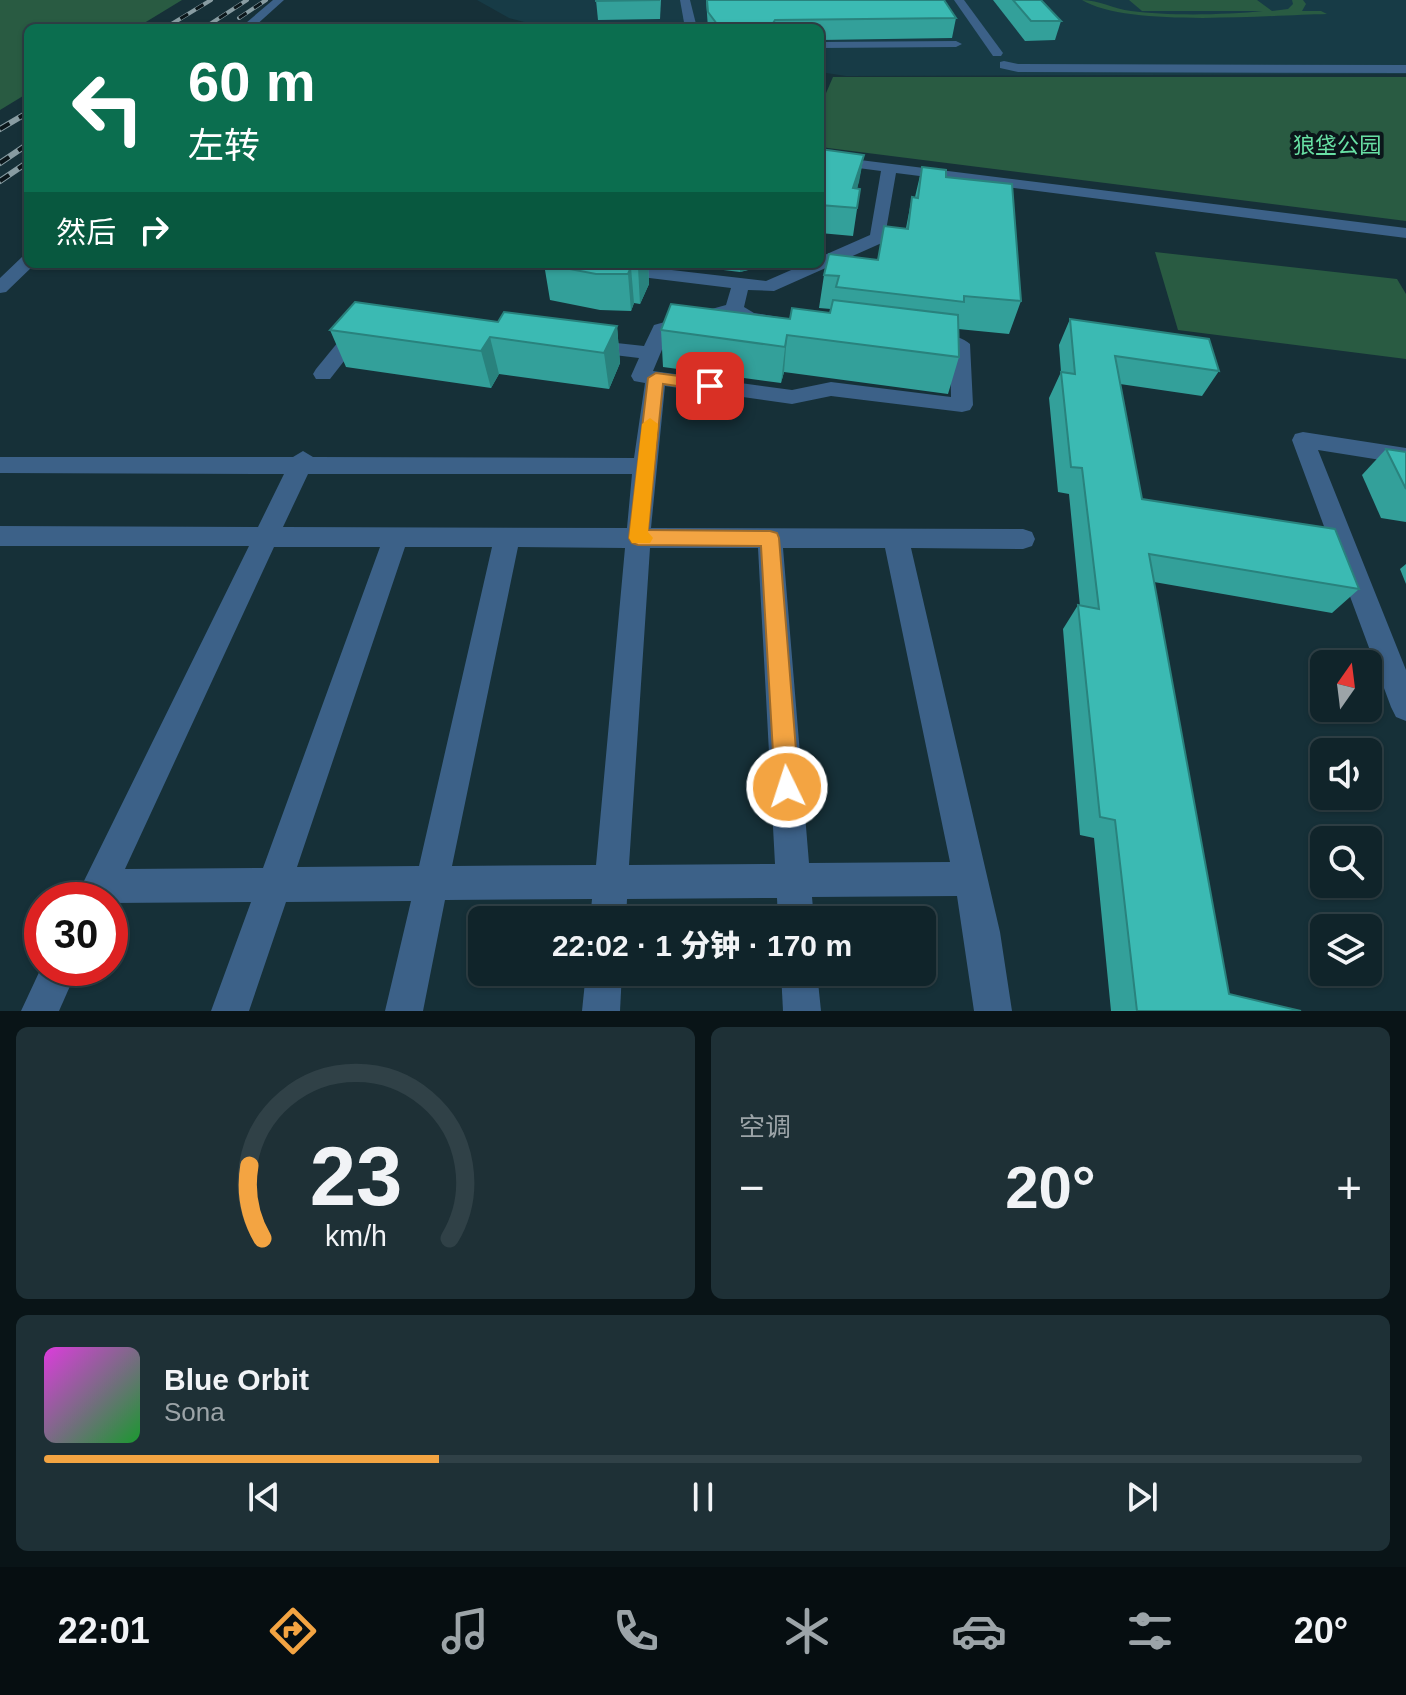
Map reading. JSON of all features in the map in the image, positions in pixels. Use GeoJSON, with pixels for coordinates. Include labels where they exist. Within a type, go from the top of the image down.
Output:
{"type":"FeatureCollection","features":[{"type":"Feature","properties":{"kind":"street"},"geometry":{"type":"LineString","coordinates":[[251,24],[279,0]]}},
{"type":"Feature","properties":{"kind":"street"},"geometry":{"type":"LineString","coordinates":[[685,0],[690,24]]}},
{"type":"Feature","properties":{"kind":"street"},"geometry":{"type":"LineString","coordinates":[[959,0],[1000,59],[1018,68],[1406,69]]}},
{"type":"Feature","properties":{"kind":"street"},"geometry":{"type":"LineString","coordinates":[[824,45],[956,44]]}},
{"type":"Feature","properties":{"kind":"street"},"geometry":{"type":"LineString","coordinates":[[824,160],[1406,233]]}},
{"type":"Feature","properties":{"kind":"street"},"geometry":{"type":"LineString","coordinates":[[824,262],[878,238],[889,168]]}},
{"type":"Feature","properties":{"kind":"street"},"geometry":{"type":"LineString","coordinates":[[0,288],[24,265]]}},
{"type":"Feature","properties":{"kind":"street"},"geometry":{"type":"LineString","coordinates":[[609,268],[768,287],[811,268]]}},
{"type":"Feature","properties":{"kind":"street"},"geometry":{"type":"LineString","coordinates":[[734,309],[741,284]]}},
{"type":"Feature","properties":{"kind":"street"},"geometry":{"type":"LineString","coordinates":[[609,906],[644,466],[653,366],[661,329],[734,309],[749,318],[795,323]]}},
{"type":"Feature","properties":{"kind":"street"},"geometry":{"type":"LineString","coordinates":[[323,374],[361,326],[376,328]]}},
{"type":"Feature","properties":{"kind":"street"},"geometry":{"type":"LineString","coordinates":[[563,342],[792,397],[831,389],[962,405],[960,344],[915,338]]}},
{"type":"Feature","properties":{"kind":"street"},"geometry":{"type":"LineString","coordinates":[[1406,456],[1303,440],[1406,707]]}},
{"type":"Feature","properties":{"kind":"street"},"geometry":{"type":"LineString","coordinates":[[0,465],[301,462],[644,466]]}},
{"type":"Feature","properties":{"kind":"street"},"geometry":{"type":"LineString","coordinates":[[101,882],[301,462]]}},
{"type":"Feature","properties":{"kind":"street"},"geometry":{"type":"LineString","coordinates":[[0,536],[1023,539]]}},
{"type":"Feature","properties":{"kind":"street"},"geometry":{"type":"LineString","coordinates":[[230,1011],[396,537]]}},
{"type":"Feature","properties":{"kind":"street"},"geometry":{"type":"LineString","coordinates":[[404,1011],[507,538]]}},
{"type":"Feature","properties":{"kind":"street"},"geometry":{"type":"LineString","coordinates":[[770,538],[795,906]]}},
{"type":"Feature","properties":{"kind":"street"},"geometry":{"type":"LineString","coordinates":[[896,539],[970,879],[993,1011]]}},
{"type":"Feature","properties":{"kind":"street"},"geometry":{"type":"LineString","coordinates":[[128,891],[275,884],[970,879]]}},
{"type":"Feature","properties":{"kind":"street"},"geometry":{"type":"LineString","coordinates":[[40,1011],[52,986]]}},
{"type":"Feature","properties":{"kind":"street"},"geometry":{"type":"LineString","coordinates":[[601,1011],[603,986]]}},
{"type":"Feature","properties":{"kind":"street"},"geometry":{"type":"LineString","coordinates":[[800,986],[802,1011]]}},
{"type":"Feature","properties":{"kind":"shaded area"},"geometry":{"type":"Polygon","coordinates":[[[477,0],[1406,0],[1406,74],[846,76],[824,73],[824,24],[532,24],[509,18],[477,0]]]}},
{"type":"Feature","properties":{"kind":"green space"},"geometry":{"type":"Polygon","coordinates":[[[0,0],[182,0],[143,24],[24,24],[24,95],[0,110],[0,0]]]}},
{"type":"Feature","properties":{"kind":"green space"},"geometry":{"type":"Polygon","coordinates":[[[1082,0],[1131,11],[1197,14],[1263,11],[1142,11],[1129,0],[1257,0],[1272,11],[1288,9],[1293,4],[1292,0],[1303,0],[1306,4],[1302,11],[1327,14],[1164,17],[1103,9],[1082,0]]]}},
{"type":"Feature","properties":{"kind":"green space","name":"狼垡公园"},"geometry":{"type":"Polygon","coordinates":[[[833,77],[1406,77],[1406,221],[824,148],[824,98],[833,77]]]}},
{"type":"Feature","properties":{"kind":"green space"},"geometry":{"type":"Polygon","coordinates":[[[1155,252],[1397,279],[1406,294],[1406,359],[1178,330],[1155,252]]]}},
{"type":"Feature","properties":{"kind":"building"},"geometry":{"type":"Polygon","coordinates":[[[707,0],[944,0],[956,18],[775,20],[772,24],[717,24],[708,12],[707,0]]]}},
{"type":"Feature","properties":{"kind":"building"},"geometry":{"type":"Polygon","coordinates":[[[1013,0],[1041,0],[1061,21],[1031,21],[1013,0]]]}},
{"type":"Feature","properties":{"kind":"building"},"geometry":{"type":"Polygon","coordinates":[[[824,150],[864,155],[853,188],[860,189],[857,208],[824,205],[824,150]]]}},
{"type":"Feature","properties":{"kind":"building"},"geometry":{"type":"Polygon","coordinates":[[[922,167],[946,170],[946,177],[1012,184],[1021,301],[964,296],[964,302],[836,287],[839,276],[824,275],[829,254],[878,260],[884,226],[908,229],[912,197],[918,198],[922,167]]]}},
{"type":"Feature","properties":{"kind":"building"},"geometry":{"type":"Polygon","coordinates":[[[565,268],[631,268],[628,274],[596,274],[565,268]]]}},
{"type":"Feature","properties":{"kind":"building"},"geometry":{"type":"Polygon","coordinates":[[[833,300],[958,315],[959,357],[787,335],[785,347],[661,330],[671,304],[790,319],[792,308],[830,313],[833,300]]]}},
{"type":"Feature","properties":{"kind":"building"},"geometry":{"type":"Polygon","coordinates":[[[355,302],[498,322],[504,312],[617,326],[604,353],[490,337],[481,351],[330,330],[355,302]]]}},
{"type":"Feature","properties":{"kind":"building"},"geometry":{"type":"Polygon","coordinates":[[[1070,319],[1209,339],[1219,371],[1115,356],[1142,499],[1335,529],[1359,589],[1149,554],[1229,994],[1301,1011],[1137,1011],[1115,820],[1100,817],[1078,605],[1099,609],[1082,468],[1071,467],[1061,372],[1075,374],[1070,319]]]}},
{"type":"Feature","properties":{"kind":"building"},"geometry":{"type":"Polygon","coordinates":[[[1386,449],[1406,452],[1406,489],[1386,449]]]}},
{"type":"Feature","properties":{"kind":"railway"},"geometry":{"type":"LineString","coordinates":[[172,24],[211,0]]}},
{"type":"Feature","properties":{"kind":"railway"},"geometry":{"type":"LineString","coordinates":[[210,24],[247,0]]}},
{"type":"Feature","properties":{"kind":"railway"},"geometry":{"type":"LineString","coordinates":[[239,18],[266,0]]}},
{"type":"Feature","properties":{"kind":"railway"},"geometry":{"type":"LineString","coordinates":[[0,129],[24,115]]}},
{"type":"Feature","properties":{"kind":"railway"},"geometry":{"type":"LineString","coordinates":[[0,163],[24,147]]}},
{"type":"Feature","properties":{"kind":"railway"},"geometry":{"type":"LineString","coordinates":[[0,181],[24,165]]}},
{"type":"Feature","properties":{"kind":"slow traffic"},"geometry":{"type":"LineString","coordinates":[[643,538],[638,538],[650,424]]}},
{"type":"Feature","properties":{"kind":"route"},"geometry":{"type":"LineString","coordinates":[[710,386],[656,378],[638,538],[770,538],[787,787]]}}]}
